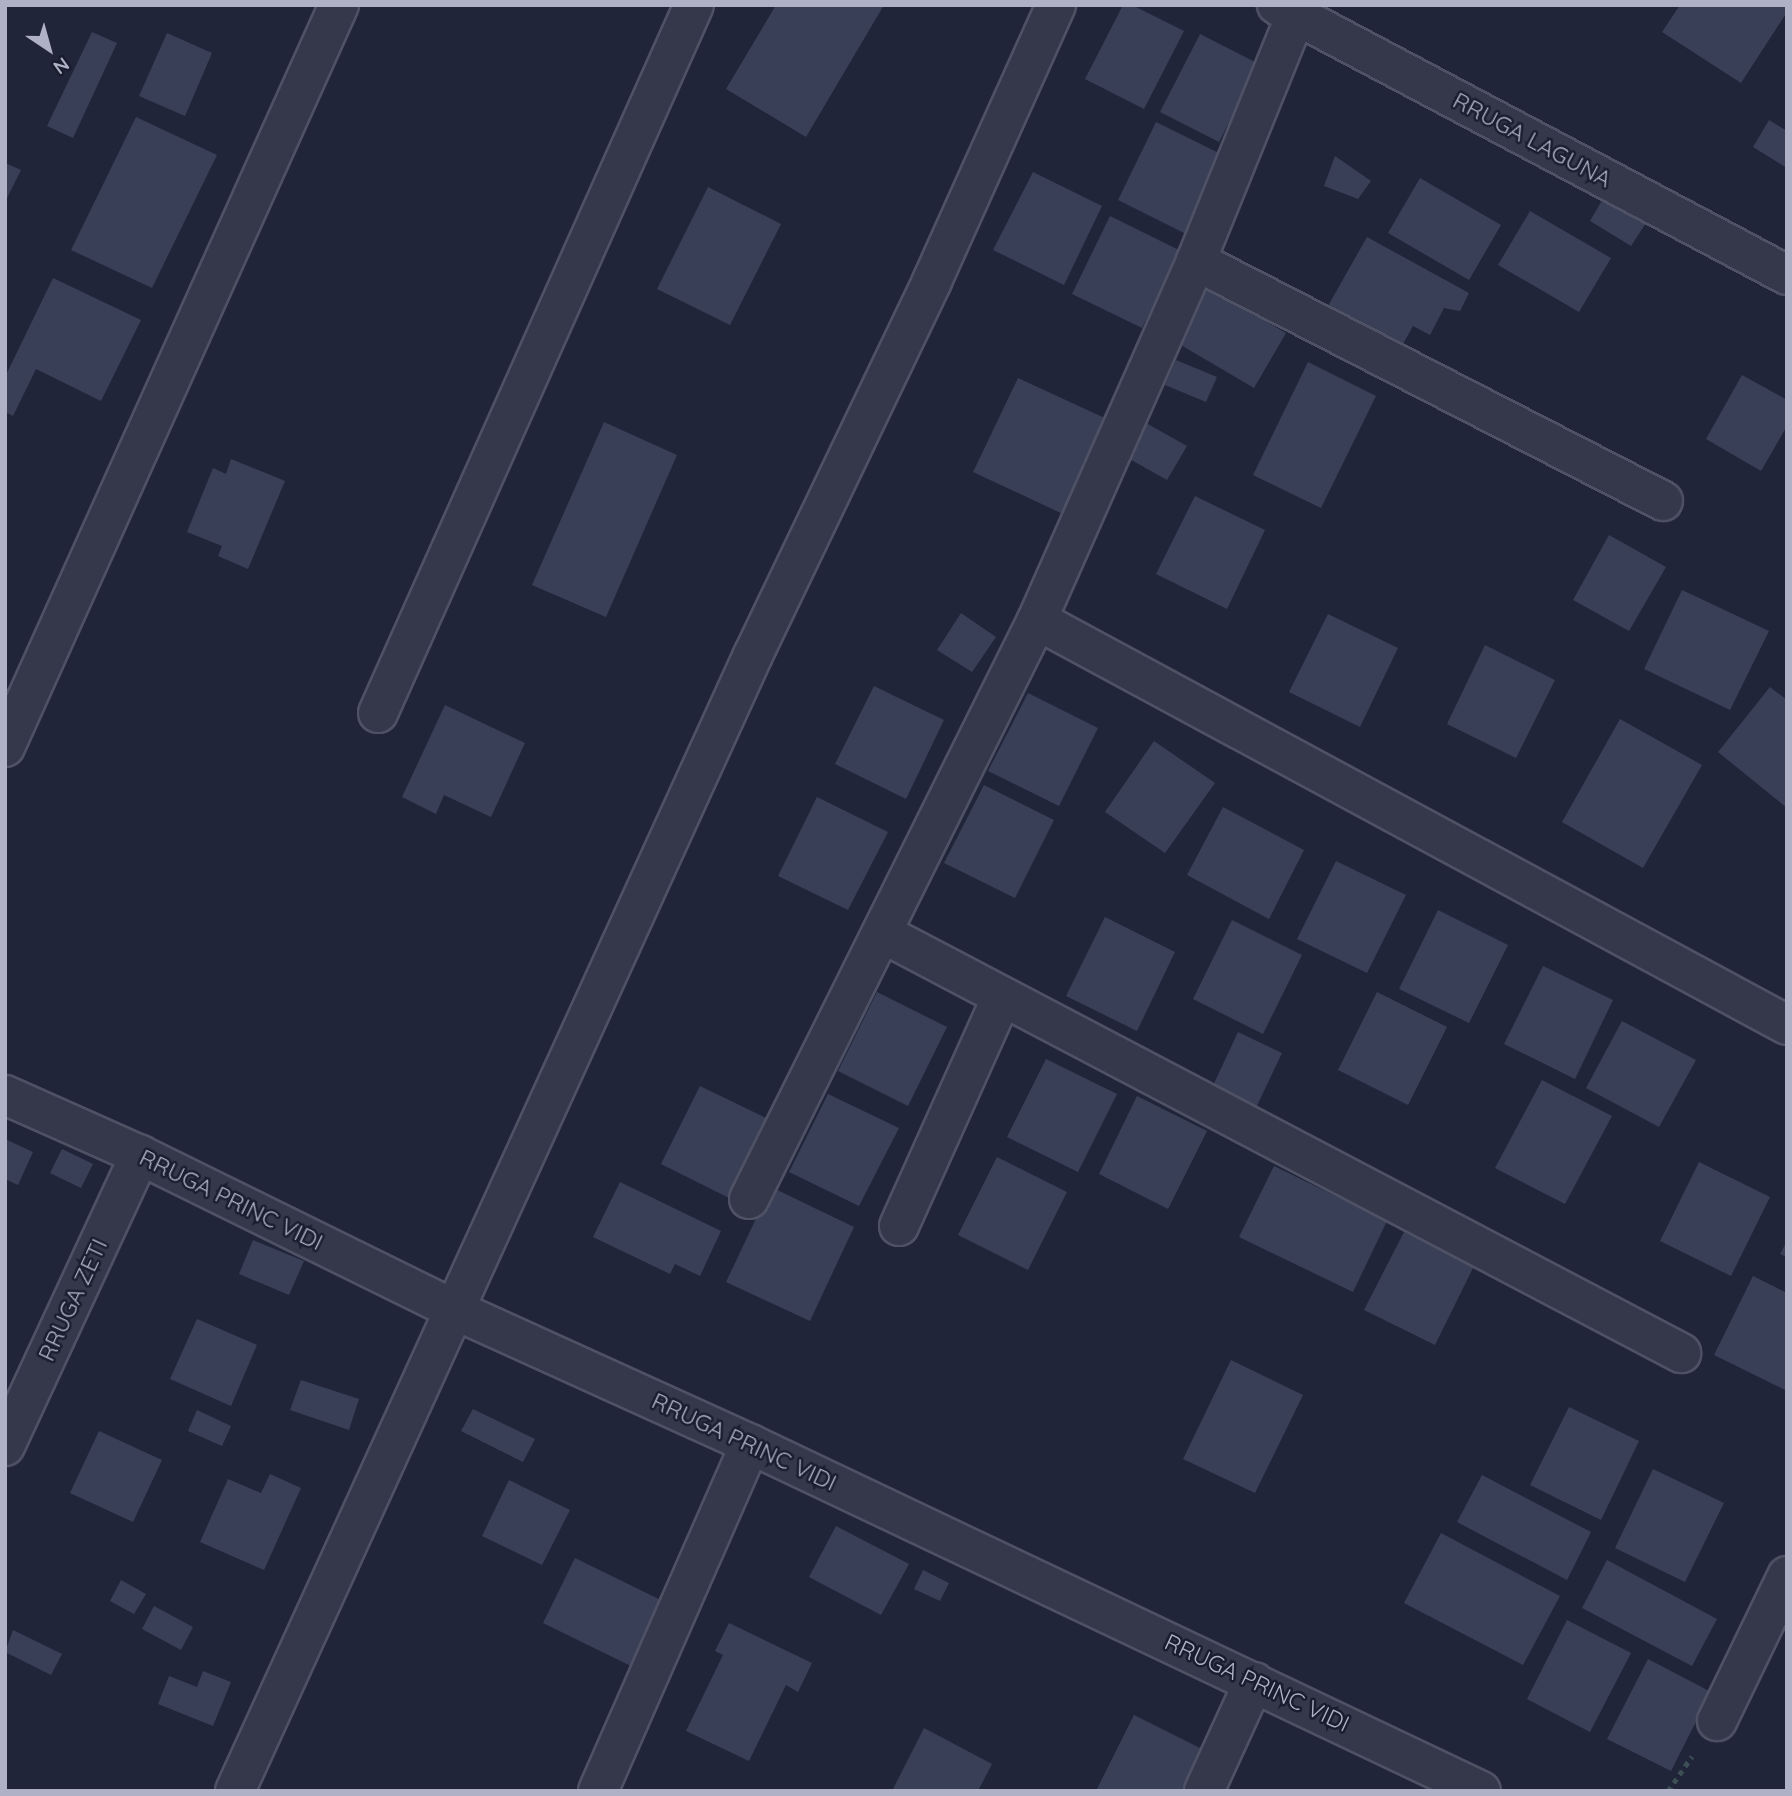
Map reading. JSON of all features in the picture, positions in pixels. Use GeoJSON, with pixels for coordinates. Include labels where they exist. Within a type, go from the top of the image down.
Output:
{"type":"FeatureCollection","features":[{"type":"Feature","properties":{"kind":"street"},"geometry":{"type":"LineString","coordinates":[[5,747],[339,5]]}},
{"type":"Feature","properties":{"kind":"street"},"geometry":{"type":"LineString","coordinates":[[378,713],[694,5]]}},
{"type":"Feature","properties":{"kind":"street"},"geometry":{"type":"LineString","coordinates":[[235,1791],[753,654],[932,281],[1056,5]]}},
{"type":"Feature","properties":{"kind":"street"},"geometry":{"type":"LineString","coordinates":[[749,1199],[1037,620],[1196,261],[1287,10]]}},
{"type":"Feature","properties":{"kind":"street","name":"RRUGA LAGUNA"},"geometry":{"type":"LineString","coordinates":[[1287,10],[1787,275]]}},
{"type":"Feature","properties":{"kind":"street"},"geometry":{"type":"LineString","coordinates":[[1196,261],[1663,501]]}},
{"type":"Feature","properties":{"kind":"street"},"geometry":{"type":"LineString","coordinates":[[1037,620],[1787,1024]]}},
{"type":"Feature","properties":{"kind":"street"},"geometry":{"type":"LineString","coordinates":[[882,933],[1681,1353]]}},
{"type":"Feature","properties":{"kind":"street"},"geometry":{"type":"LineString","coordinates":[[899,1226],[1002,997]]}},
{"type":"Feature","properties":{"kind":"street","name":"RRUGA PRINC VIDI"},"geometry":{"type":"LineString","coordinates":[[5,1095],[140,1155],[456,1310],[750,1444],[1481,1791]]}},
{"type":"Feature","properties":{"kind":"street","name":"RRUGA ZETI"},"geometry":{"type":"LineString","coordinates":[[5,1446],[140,1155]]}},
{"type":"Feature","properties":{"kind":"street"},"geometry":{"type":"LineString","coordinates":[[598,1791],[750,1444]]}},
{"type":"Feature","properties":{"kind":"street"},"geometry":{"type":"LineString","coordinates":[[1717,1721],[1787,1576]]}},
{"type":"Feature","properties":{"kind":"street"},"geometry":{"type":"LineString","coordinates":[[1204,1791],[1254,1682]]}},
{"type":"Feature","properties":{"kind":"building"},"geometry":{"type":"Polygon","coordinates":[[[776,5],[884,5],[806,137],[726,89],[776,5]]]}},
{"type":"Feature","properties":{"kind":"building"},"geometry":{"type":"Polygon","coordinates":[[[1123,5],[1132,5],[1184,31],[1144,109],[1085,79],[1123,5]]]}},
{"type":"Feature","properties":{"kind":"building"},"geometry":{"type":"Polygon","coordinates":[[[1680,5],[1787,5],[1787,12],[1741,83],[1662,32],[1680,5]]]}},
{"type":"Feature","properties":{"kind":"building"},"geometry":{"type":"Polygon","coordinates":[[[92,32],[117,43],[73,138],[47,126],[92,32]]]}},
{"type":"Feature","properties":{"kind":"building"},"geometry":{"type":"Polygon","coordinates":[[[167,33],[212,53],[185,116],[139,96],[167,33]]]}},
{"type":"Feature","properties":{"kind":"building"},"geometry":{"type":"Polygon","coordinates":[[[1200,34],[1259,64],[1219,142],[1160,112],[1200,34]]]}},
{"type":"Feature","properties":{"kind":"building"},"geometry":{"type":"Polygon","coordinates":[[[136,117],[217,155],[152,288],[71,250],[136,117]]]}},
{"type":"Feature","properties":{"kind":"building"},"geometry":{"type":"Polygon","coordinates":[[[1769,120],[1787,131],[1787,168],[1753,147],[1769,120]]]}},
{"type":"Feature","properties":{"kind":"building"},"geometry":{"type":"Polygon","coordinates":[[[1156,122],[1227,157],[1188,235],[1118,200],[1156,122]]]}},
{"type":"Feature","properties":{"kind":"building"},"geometry":{"type":"Polygon","coordinates":[[[1335,156],[1371,181],[1358,199],[1324,186],[1335,156]]]}},
{"type":"Feature","properties":{"kind":"building"},"geometry":{"type":"Polygon","coordinates":[[[5,163],[21,170],[5,202],[5,163]]]}},
{"type":"Feature","properties":{"kind":"building"},"geometry":{"type":"Polygon","coordinates":[[[1033,172],[1102,206],[1064,285],[993,250],[1033,172]]]}},
{"type":"Feature","properties":{"kind":"building"},"geometry":{"type":"Polygon","coordinates":[[[1420,178],[1501,225],[1469,280],[1388,233],[1420,178]]]}},
{"type":"Feature","properties":{"kind":"building"},"geometry":{"type":"Polygon","coordinates":[[[708,187],[781,224],[730,325],[657,289],[708,187]]]}},
{"type":"Feature","properties":{"kind":"building"},"geometry":{"type":"Polygon","coordinates":[[[1604,197],[1646,223],[1631,246],[1590,221],[1604,197]]]}},
{"type":"Feature","properties":{"kind":"building"},"geometry":{"type":"Polygon","coordinates":[[[1530,211],[1611,258],[1579,312],[1498,265],[1530,211]]]}},
{"type":"Feature","properties":{"kind":"building"},"geometry":{"type":"Polygon","coordinates":[[[1110,216],[1181,251],[1142,328],[1072,294],[1110,216]]]}},
{"type":"Feature","properties":{"kind":"building"},"geometry":{"type":"Polygon","coordinates":[[[1367,237],[1469,293],[1460,311],[1444,308],[1430,335],[1413,326],[1398,353],[1324,313],[1367,237]]]}},
{"type":"Feature","properties":{"kind":"building"},"geometry":{"type":"Polygon","coordinates":[[[53,278],[141,320],[101,401],[36,369],[13,416],[5,412],[5,377],[53,278]]]}},
{"type":"Feature","properties":{"kind":"building"},"geometry":{"type":"Polygon","coordinates":[[[1205,286],[1286,333],[1254,388],[1174,341],[1205,286]]]}},
{"type":"Feature","properties":{"kind":"building"},"geometry":{"type":"Polygon","coordinates":[[[1176,360],[1217,377],[1206,402],[1165,385],[1176,360]]]}},
{"type":"Feature","properties":{"kind":"building"},"geometry":{"type":"Polygon","coordinates":[[[1308,362],[1376,396],[1321,508],[1253,475],[1308,362]]]}},
{"type":"Feature","properties":{"kind":"building"},"geometry":{"type":"Polygon","coordinates":[[[1742,375],[1787,400],[1787,426],[1761,471],[1706,439],[1742,375]]]}},
{"type":"Feature","properties":{"kind":"building"},"geometry":{"type":"Polygon","coordinates":[[[1018,378],[1109,420],[1065,515],[973,472],[1018,378]]]}},
{"type":"Feature","properties":{"kind":"building"},"geometry":{"type":"Polygon","coordinates":[[[604,422],[677,455],[606,617],[532,585],[604,422]]]}},
{"type":"Feature","properties":{"kind":"building"},"geometry":{"type":"Polygon","coordinates":[[[1146,423],[1187,446],[1167,480],[1126,457],[1146,423]]]}},
{"type":"Feature","properties":{"kind":"building"},"geometry":{"type":"Polygon","coordinates":[[[231,459],[285,481],[248,569],[218,556],[222,546],[187,532],[213,468],[226,474],[231,459]]]}},
{"type":"Feature","properties":{"kind":"building"},"geometry":{"type":"Polygon","coordinates":[[[1195,496],[1265,530],[1227,609],[1156,574],[1195,496]]]}},
{"type":"Feature","properties":{"kind":"building"},"geometry":{"type":"Polygon","coordinates":[[[1609,535],[1666,567],[1629,631],[1573,600],[1609,535]]]}},
{"type":"Feature","properties":{"kind":"building"},"geometry":{"type":"Polygon","coordinates":[[[1682,590],[1769,631],[1730,710],[1644,669],[1682,590]]]}},
{"type":"Feature","properties":{"kind":"building"},"geometry":{"type":"Polygon","coordinates":[[[961,613],[996,637],[972,672],[937,650],[961,613]]]}},
{"type":"Feature","properties":{"kind":"building"},"geometry":{"type":"Polygon","coordinates":[[[1328,614],[1398,648],[1360,727],[1289,692],[1328,614]]]}},
{"type":"Feature","properties":{"kind":"building"},"geometry":{"type":"Polygon","coordinates":[[[1485,645],[1555,680],[1516,758],[1447,724],[1485,645]]]}},
{"type":"Feature","properties":{"kind":"building"},"geometry":{"type":"Polygon","coordinates":[[[874,686],[944,720],[906,799],[835,764],[874,686]]]}},
{"type":"Feature","properties":{"kind":"building"},"geometry":{"type":"Polygon","coordinates":[[[1770,687],[1787,700],[1787,808],[1718,752],[1770,687]]]}},
{"type":"Feature","properties":{"kind":"building"},"geometry":{"type":"Polygon","coordinates":[[[1028,693],[1098,728],[1059,806],[988,771],[1028,693]]]}},
{"type":"Feature","properties":{"kind":"building"},"geometry":{"type":"Polygon","coordinates":[[[445,705],[525,743],[491,817],[444,795],[436,814],[402,797],[445,705]]]}},
{"type":"Feature","properties":{"kind":"building"},"geometry":{"type":"Polygon","coordinates":[[[1620,719],[1702,765],[1643,868],[1562,822],[1620,719]]]}},
{"type":"Feature","properties":{"kind":"building"},"geometry":{"type":"Polygon","coordinates":[[[1154,741],[1215,783],[1165,853],[1105,812],[1154,741]]]}},
{"type":"Feature","properties":{"kind":"building"},"geometry":{"type":"Polygon","coordinates":[[[984,785],[1054,820],[1015,898],[944,863],[984,785]]]}},
{"type":"Feature","properties":{"kind":"building"},"geometry":{"type":"Polygon","coordinates":[[[817,797],[888,832],[848,910],[778,876],[817,797]]]}},
{"type":"Feature","properties":{"kind":"building"},"geometry":{"type":"Polygon","coordinates":[[[1223,807],[1304,850],[1269,919],[1187,875],[1223,807]]]}},
{"type":"Feature","properties":{"kind":"building"},"geometry":{"type":"Polygon","coordinates":[[[1336,861],[1406,895],[1367,973],[1297,939],[1336,861]]]}},
{"type":"Feature","properties":{"kind":"building"},"geometry":{"type":"Polygon","coordinates":[[[1438,910],[1508,945],[1469,1023],[1399,989],[1438,910]]]}},
{"type":"Feature","properties":{"kind":"building"},"geometry":{"type":"Polygon","coordinates":[[[1105,917],[1175,952],[1137,1031],[1066,996],[1105,917]]]}},
{"type":"Feature","properties":{"kind":"building"},"geometry":{"type":"Polygon","coordinates":[[[1232,920],[1302,955],[1263,1034],[1193,999],[1232,920]]]}},
{"type":"Feature","properties":{"kind":"building"},"geometry":{"type":"Polygon","coordinates":[[[1543,966],[1613,1000],[1575,1079],[1504,1044],[1543,966]]]}},
{"type":"Feature","properties":{"kind":"building"},"geometry":{"type":"Polygon","coordinates":[[[877,992],[947,1027],[908,1106],[838,1071],[877,992]]]}},
{"type":"Feature","properties":{"kind":"building"},"geometry":{"type":"Polygon","coordinates":[[[1377,992],[1447,1027],[1408,1105],[1338,1070],[1377,992]]]}},
{"type":"Feature","properties":{"kind":"building"},"geometry":{"type":"Polygon","coordinates":[[[1622,1021],[1696,1060],[1659,1127],[1586,1088],[1622,1021]]]}},
{"type":"Feature","properties":{"kind":"building"},"geometry":{"type":"Polygon","coordinates":[[[1238,1032],[1282,1053],[1254,1112],[1210,1092],[1238,1032]]]}},
{"type":"Feature","properties":{"kind":"building"},"geometry":{"type":"Polygon","coordinates":[[[1046,1059],[1117,1094],[1078,1172],[1007,1137],[1046,1059]]]}},
{"type":"Feature","properties":{"kind":"building"},"geometry":{"type":"Polygon","coordinates":[[[1542,1080],[1612,1116],[1565,1204],[1495,1168],[1542,1080]]]}},
{"type":"Feature","properties":{"kind":"building"},"geometry":{"type":"Polygon","coordinates":[[[700,1086],[770,1120],[731,1199],[661,1164],[700,1086]]]}},
{"type":"Feature","properties":{"kind":"building"},"geometry":{"type":"Polygon","coordinates":[[[828,1094],[899,1128],[859,1206],[789,1172],[828,1094]]]}},
{"type":"Feature","properties":{"kind":"building"},"geometry":{"type":"Polygon","coordinates":[[[1137,1096],[1207,1131],[1168,1209],[1099,1174],[1137,1096]]]}},
{"type":"Feature","properties":{"kind":"building"},"geometry":{"type":"Polygon","coordinates":[[[5,1139],[33,1152],[18,1185],[5,1179],[5,1139]]]}},
{"type":"Feature","properties":{"kind":"building"},"geometry":{"type":"Polygon","coordinates":[[[62,1149],[93,1164],[81,1188],[50,1173],[62,1149]]]}},
{"type":"Feature","properties":{"kind":"building"},"geometry":{"type":"Polygon","coordinates":[[[997,1157],[1067,1192],[1028,1270],[958,1235],[997,1157]]]}},
{"type":"Feature","properties":{"kind":"building"},"geometry":{"type":"Polygon","coordinates":[[[1699,1162],[1770,1197],[1731,1276],[1660,1241],[1699,1162]]]}},
{"type":"Feature","properties":{"kind":"building"},"geometry":{"type":"Polygon","coordinates":[[[1274,1166],[1387,1221],[1353,1292],[1239,1237],[1274,1166]]]}},
{"type":"Feature","properties":{"kind":"building"},"geometry":{"type":"Polygon","coordinates":[[[620,1182],[721,1231],[700,1276],[675,1264],[670,1274],[593,1237],[620,1182]]]}},
{"type":"Feature","properties":{"kind":"building"},"geometry":{"type":"Polygon","coordinates":[[[771,1187],[854,1227],[810,1321],[726,1282],[771,1187]]]}},
{"type":"Feature","properties":{"kind":"building"},"geometry":{"type":"Polygon","coordinates":[[[1404,1232],[1474,1266],[1435,1345],[1364,1310],[1404,1232]]]}},
{"type":"Feature","properties":{"kind":"building"},"geometry":{"type":"Polygon","coordinates":[[[253,1240],[304,1261],[289,1295],[239,1274],[253,1240]]]}},
{"type":"Feature","properties":{"kind":"building"},"geometry":{"type":"Polygon","coordinates":[[[1787,1241],[1787,1257],[1780,1254],[1787,1241]]]}},
{"type":"Feature","properties":{"kind":"building"},"geometry":{"type":"Polygon","coordinates":[[[1753,1276],[1787,1293],[1785,1390],[1714,1355],[1753,1276]]]}},
{"type":"Feature","properties":{"kind":"building"},"geometry":{"type":"Polygon","coordinates":[[[197,1319],[257,1345],[231,1406],[170,1379],[197,1319]]]}},
{"type":"Feature","properties":{"kind":"building"},"geometry":{"type":"Polygon","coordinates":[[[1231,1360],[1303,1395],[1255,1493],[1183,1459],[1231,1360]]]}},
{"type":"Feature","properties":{"kind":"building"},"geometry":{"type":"Polygon","coordinates":[[[301,1380],[359,1399],[349,1430],[290,1410],[301,1380]]]}},
{"type":"Feature","properties":{"kind":"building"},"geometry":{"type":"Polygon","coordinates":[[[1569,1407],[1639,1441],[1601,1520],[1530,1485],[1569,1407]]]}},
{"type":"Feature","properties":{"kind":"building"},"geometry":{"type":"Polygon","coordinates":[[[473,1409],[535,1439],[523,1462],[461,1431],[473,1409]]]}},
{"type":"Feature","properties":{"kind":"building"},"geometry":{"type":"Polygon","coordinates":[[[197,1410],[231,1426],[222,1446],[188,1431],[197,1410]]]}},
{"type":"Feature","properties":{"kind":"building"},"geometry":{"type":"Polygon","coordinates":[[[99,1431],[162,1460],[133,1522],[70,1493],[99,1431]]]}},
{"type":"Feature","properties":{"kind":"building"},"geometry":{"type":"Polygon","coordinates":[[[1653,1469],[1724,1503],[1685,1582],[1615,1548],[1653,1469]]]}},
{"type":"Feature","properties":{"kind":"building"},"geometry":{"type":"Polygon","coordinates":[[[270,1474],[301,1488],[264,1570],[200,1542],[228,1479],[261,1493],[270,1474]]]}},
{"type":"Feature","properties":{"kind":"building"},"geometry":{"type":"Polygon","coordinates":[[[1482,1475],[1591,1532],[1567,1580],[1457,1522],[1482,1475]]]}},
{"type":"Feature","properties":{"kind":"building"},"geometry":{"type":"Polygon","coordinates":[[[509,1480],[570,1510],[542,1565],[482,1536],[509,1480]]]}},
{"type":"Feature","properties":{"kind":"building"},"geometry":{"type":"Polygon","coordinates":[[[836,1526],[909,1564],[881,1615],[809,1577],[836,1526]]]}},
{"type":"Feature","properties":{"kind":"building"},"geometry":{"type":"Polygon","coordinates":[[[1441,1533],[1560,1596],[1523,1665],[1404,1603],[1441,1533]]]}},
{"type":"Feature","properties":{"kind":"building"},"geometry":{"type":"Polygon","coordinates":[[[575,1558],[671,1605],[639,1670],[543,1623],[575,1558]]]}},
{"type":"Feature","properties":{"kind":"building"},"geometry":{"type":"Polygon","coordinates":[[[1607,1560],[1717,1619],[1692,1666],[1582,1608],[1607,1560]]]}},
{"type":"Feature","properties":{"kind":"building"},"geometry":{"type":"Polygon","coordinates":[[[923,1570],[949,1583],[940,1601],[914,1589],[923,1570]]]}},
{"type":"Feature","properties":{"kind":"building"},"geometry":{"type":"Polygon","coordinates":[[[121,1580],[146,1594],[134,1614],[110,1601],[121,1580]]]}},
{"type":"Feature","properties":{"kind":"building"},"geometry":{"type":"Polygon","coordinates":[[[154,1606],[193,1627],[181,1650],[142,1629],[154,1606]]]}},
{"type":"Feature","properties":{"kind":"building"},"geometry":{"type":"Polygon","coordinates":[[[1567,1620],[1631,1653],[1590,1732],[1527,1699],[1567,1620]]]}},
{"type":"Feature","properties":{"kind":"building"},"geometry":{"type":"Polygon","coordinates":[[[729,1623],[812,1663],[798,1692],[786,1685],[749,1761],[686,1731],[723,1655],[715,1651],[729,1623]]]}},
{"type":"Feature","properties":{"kind":"building"},"geometry":{"type":"Polygon","coordinates":[[[13,1630],[62,1654],[51,1675],[5,1652],[13,1630]]]}},
{"type":"Feature","properties":{"kind":"building"},"geometry":{"type":"Polygon","coordinates":[[[1648,1659],[1711,1692],[1671,1771],[1607,1739],[1648,1659]]]}},
{"type":"Feature","properties":{"kind":"building"},"geometry":{"type":"Polygon","coordinates":[[[203,1671],[231,1682],[213,1726],[158,1704],[169,1676],[197,1687],[203,1671]]]}},
{"type":"Feature","properties":{"kind":"building"},"geometry":{"type":"Polygon","coordinates":[[[1134,1715],[1204,1750],[1184,1791],[1096,1791],[1134,1715]]]}},
{"type":"Feature","properties":{"kind":"building"},"geometry":{"type":"Polygon","coordinates":[[[924,1728],[992,1764],[978,1791],[892,1791],[924,1728]]]}}]}
